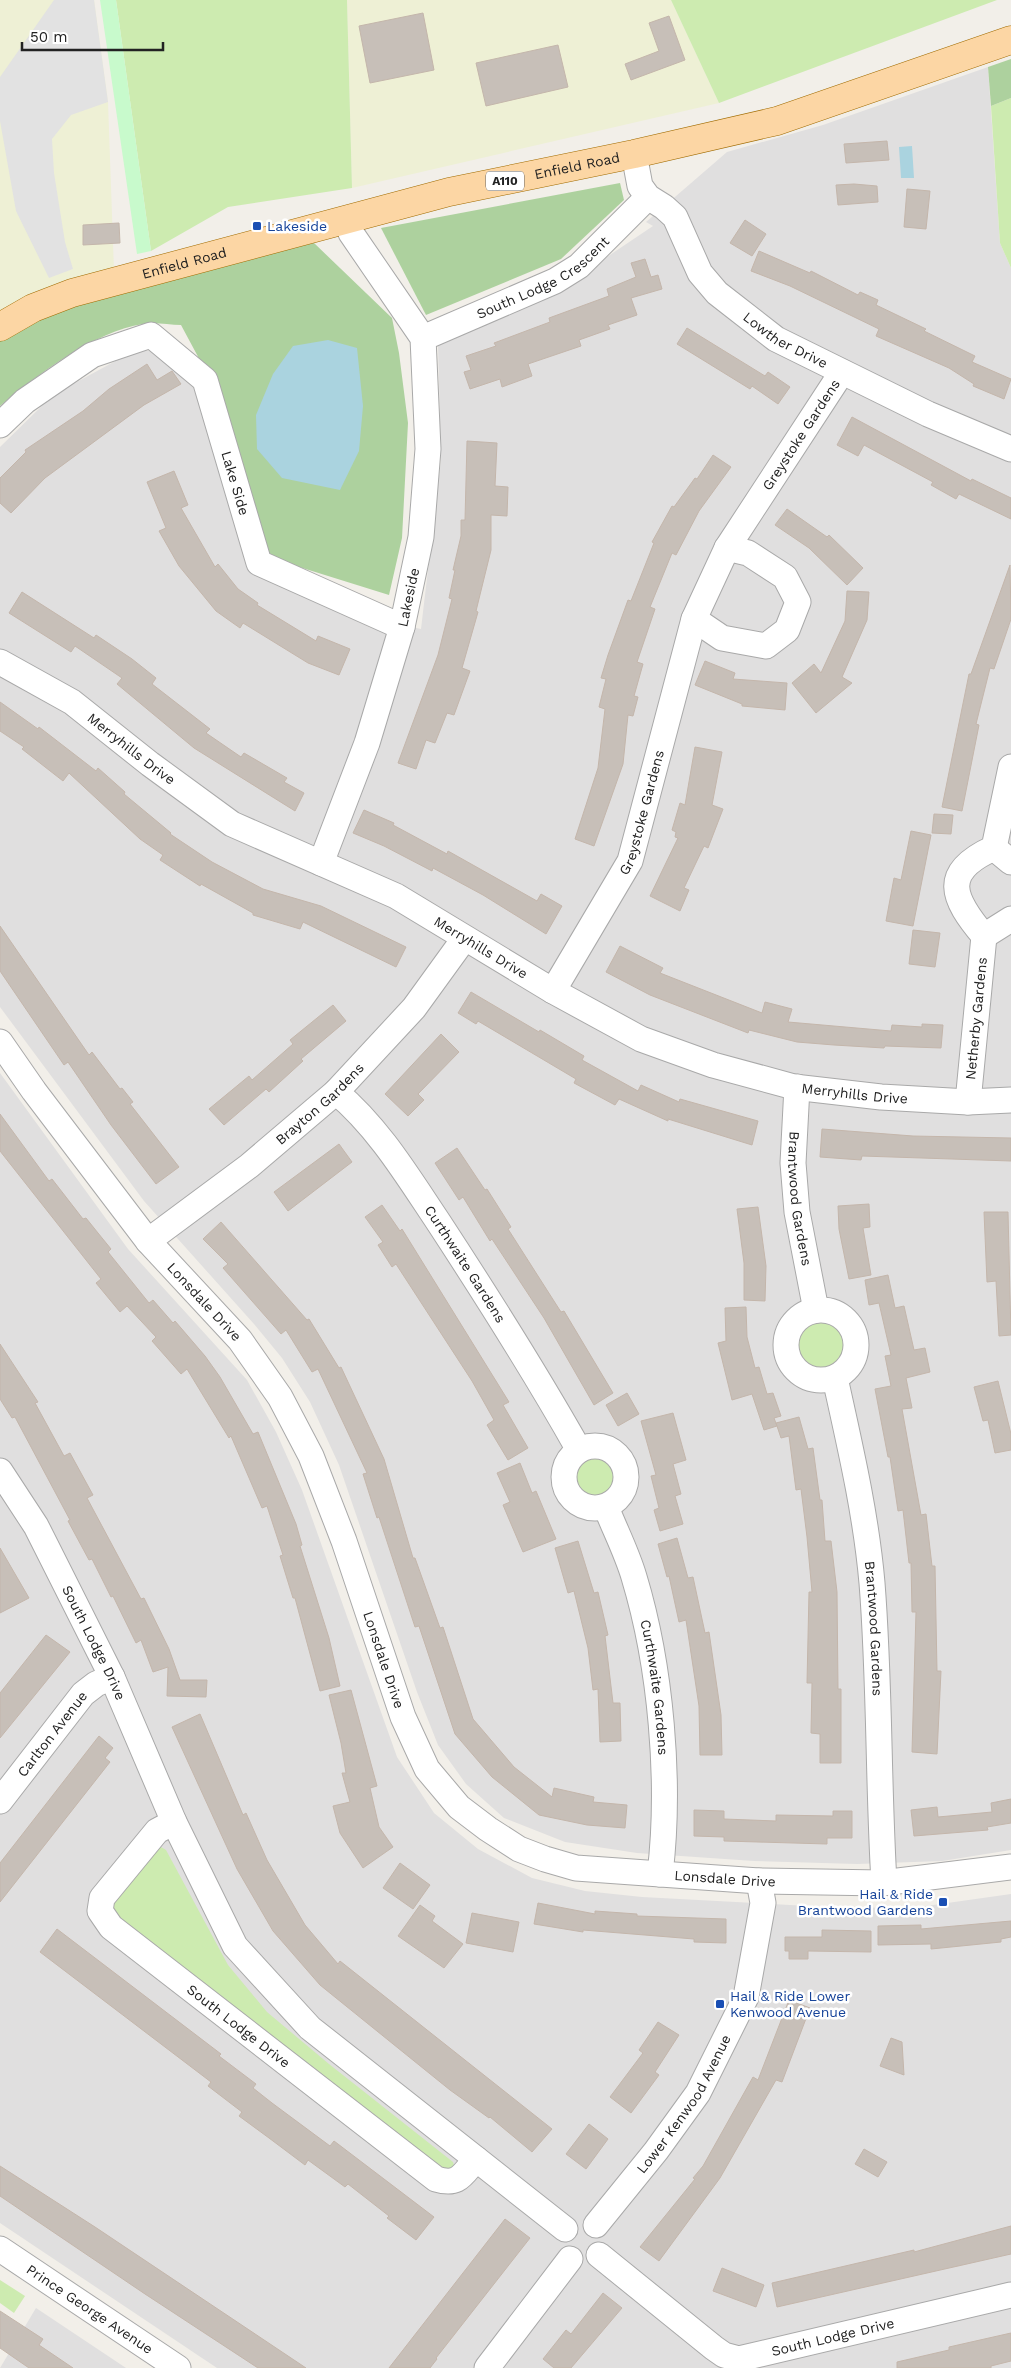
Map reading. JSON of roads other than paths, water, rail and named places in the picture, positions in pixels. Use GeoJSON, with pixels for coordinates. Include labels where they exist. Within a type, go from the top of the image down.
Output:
{"type":"FeatureCollection","features":[{"type":"Feature","properties":{"kind":"main road","name":"Enfield Road"},"geometry":{"type":"LineString","coordinates":[[0,326],[33,308],[72,293],[347,221],[449,192],[634,154],[777,121],[1011,40]]}},
{"type":"Feature","properties":{"kind":"street"},"geometry":{"type":"LineString","coordinates":[[634,154],[640,186],[648,197]]}},
{"type":"Feature","properties":{"kind":"street","name":"South Lodge Crescent"},"geometry":{"type":"LineString","coordinates":[[423,338],[555,281],[579,266],[648,197]]}},
{"type":"Feature","properties":{"kind":"street","name":"Lowther Drive"},"geometry":{"type":"LineString","coordinates":[[648,197],[675,217],[700,273],[717,293],[776,339],[928,414],[1011,449]]}},
{"type":"Feature","properties":{"kind":"street"},"geometry":{"type":"LineString","coordinates":[[347,221],[352,233],[423,338]]}},
{"type":"Feature","properties":{"kind":"street","name":"Lake Side"},"geometry":{"type":"LineString","coordinates":[[0,425],[25,401],[92,355],[151,335],[205,380],[259,563],[402,627]]}},
{"type":"Feature","properties":{"kind":"street","name":"Lakeside"},"geometry":{"type":"LineString","coordinates":[[321,863],[366,743],[402,627],[421,537],[428,449],[423,338]]}},
{"type":"Feature","properties":{"kind":"street","name":"Greystoke Gardens"},"geometry":{"type":"LineString","coordinates":[[553,991],[630,861],[694,619],[727,548],[842,372]]}},
{"type":"Feature","properties":{"kind":"street"},"geometry":{"type":"LineString","coordinates":[[694,619],[722,638],[766,646],[787,630],[798,602],[785,577],[748,553],[727,548]]}},
{"type":"Feature","properties":{"kind":"street","name":"Merryhills Drive"},"geometry":{"type":"LineString","coordinates":[[0,662],[72,702],[150,764],[232,824],[396,896],[464,939],[553,991],[641,1039],[713,1065],[797,1087],[881,1097],[968,1102],[1011,1100]]}},
{"type":"Feature","properties":{"kind":"street"},"geometry":{"type":"LineString","coordinates":[[1011,767],[1002,855],[970,860],[957,880],[956,890],[960,904],[984,936],[1011,919]]}},
{"type":"Feature","properties":{"kind":"street","name":"Netherby Gardens"},"geometry":{"type":"LineString","coordinates":[[968,1102],[984,936]]}},
{"type":"Feature","properties":{"kind":"street","name":"Brayton Gardens"},"geometry":{"type":"LineString","coordinates":[[148,1241],[249,1166],[336,1092],[414,1008],[464,939]]}},
{"type":"Feature","properties":{"kind":"street","name":"Lonsdale Drive"},"geometry":{"type":"LineString","coordinates":[[0,1042],[34,1091],[148,1241],[240,1340],[280,1397],[311,1456],[344,1541],[403,1717],[427,1769],[459,1806],[488,1830],[520,1849],[544,1859],[576,1868],[660,1874],[759,1881],[884,1882],[1011,1867]]}},
{"type":"Feature","properties":{"kind":"street","name":"Brantwood Gardens"},"geometry":{"type":"LineString","coordinates":[[797,1087],[793,1163],[797,1212],[816,1310]]}},
{"type":"Feature","properties":{"kind":"street","name":"Curthwaite Gardens"},"geometry":{"type":"LineString","coordinates":[[336,1092],[354,1106],[377,1134],[412,1184],[529,1361],[579,1450]]}},
{"type":"Feature","properties":{"kind":"street"},"geometry":{"type":"LineString","coordinates":[[816,1310],[828,1310],[838,1314],[854,1330],[856,1353],[852,1363],[835,1378],[823,1381],[811,1379],[800,1374],[792,1366],[786,1354],[785,1342],[788,1330],[795,1320],[805,1313],[816,1310]]}},
{"type":"Feature","properties":{"kind":"street","name":"Brantwood Gardens"},"geometry":{"type":"LineString","coordinates":[[835,1378],[862,1512],[872,1585],[882,1772],[884,1882]]}},
{"type":"Feature","properties":{"kind":"street"},"geometry":{"type":"LineString","coordinates":[[598,1446],[615,1453],[621,1460],[627,1478],[625,1487],[621,1495],[606,1506],[588,1508],[571,1498],[566,1490],[564,1472],[566,1463],[579,1450],[598,1446]]}},
{"type":"Feature","properties":{"kind":"street","name":"South Lodge Drive"},"geometry":{"type":"LineString","coordinates":[[0,1471],[36,1526],[112,1677],[174,1822],[235,1946],[310,2028],[566,2229]]}},
{"type":"Feature","properties":{"kind":"street","name":"Curthwaite Gardens"},"geometry":{"type":"LineString","coordinates":[[606,1506],[634,1576],[655,1668],[662,1731],[663,1772],[660,1874]]}},
{"type":"Feature","properties":{"kind":"street","name":"Carlton Avenue"},"geometry":{"type":"LineString","coordinates":[[0,1801],[83,1694],[96,1684],[112,1677]]}},
{"type":"Feature","properties":{"kind":"street","name":"South Lodge Drive"},"geometry":{"type":"LineString","coordinates":[[174,1822],[157,1831],[102,1898],[100,1911],[111,1927],[436,2179],[454,2182],[461,2178],[476,2159]]}},
{"type":"Feature","properties":{"kind":"street","name":"Lower Kenwood Avenue"},"geometry":{"type":"LineString","coordinates":[[596,2226],[656,2151],[698,2093],[746,1997],[763,1904],[759,1881]]}},
{"type":"Feature","properties":{"kind":"street"},"geometry":{"type":"LineString","coordinates":[[579,2221],[588,2222],[596,2226],[601,2233],[603,2241],[599,2255],[584,2263],[570,2259],[562,2246],[562,2238],[566,2229],[579,2221]]}},
{"type":"Feature","properties":{"kind":"street","name":"Prince George Avenue"},"geometry":{"type":"LineString","coordinates":[[0,2249],[178,2368]]}},
{"type":"Feature","properties":{"kind":"street","name":"South Lodge Drive"},"geometry":{"type":"LineString","coordinates":[[599,2255],[714,2348],[724,2355],[739,2359],[1011,2295]]}},
{"type":"Feature","properties":{"kind":"street"},"geometry":{"type":"LineString","coordinates":[[487,2368],[570,2259]]}},
{"type":"Feature","properties":{"kind":"water"},"geometry":{"type":"Polygon","coordinates":[[[912,146],[914,178],[901,178],[899,147],[912,146]]]}},
{"type":"Feature","properties":{"kind":"water"},"geometry":{"type":"Polygon","coordinates":[[[328,340],[357,348],[363,406],[359,451],[340,490],[282,478],[257,449],[256,415],[273,374],[293,346],[328,340]]]}},
{"type":"Feature","properties":{"kind":"place","name":"Lakeside"},"geometry":{"type":"Point","coordinates":[257,226]}},
{"type":"Feature","properties":{"kind":"place","name":"Hail & Ride Brantwood Gardens"},"geometry":{"type":"Point","coordinates":[943,1902]}},
{"type":"Feature","properties":{"kind":"place","name":"Hail & Ride Lower Kenwood Avenue"},"geometry":{"type":"Point","coordinates":[720,2004]}}]}
